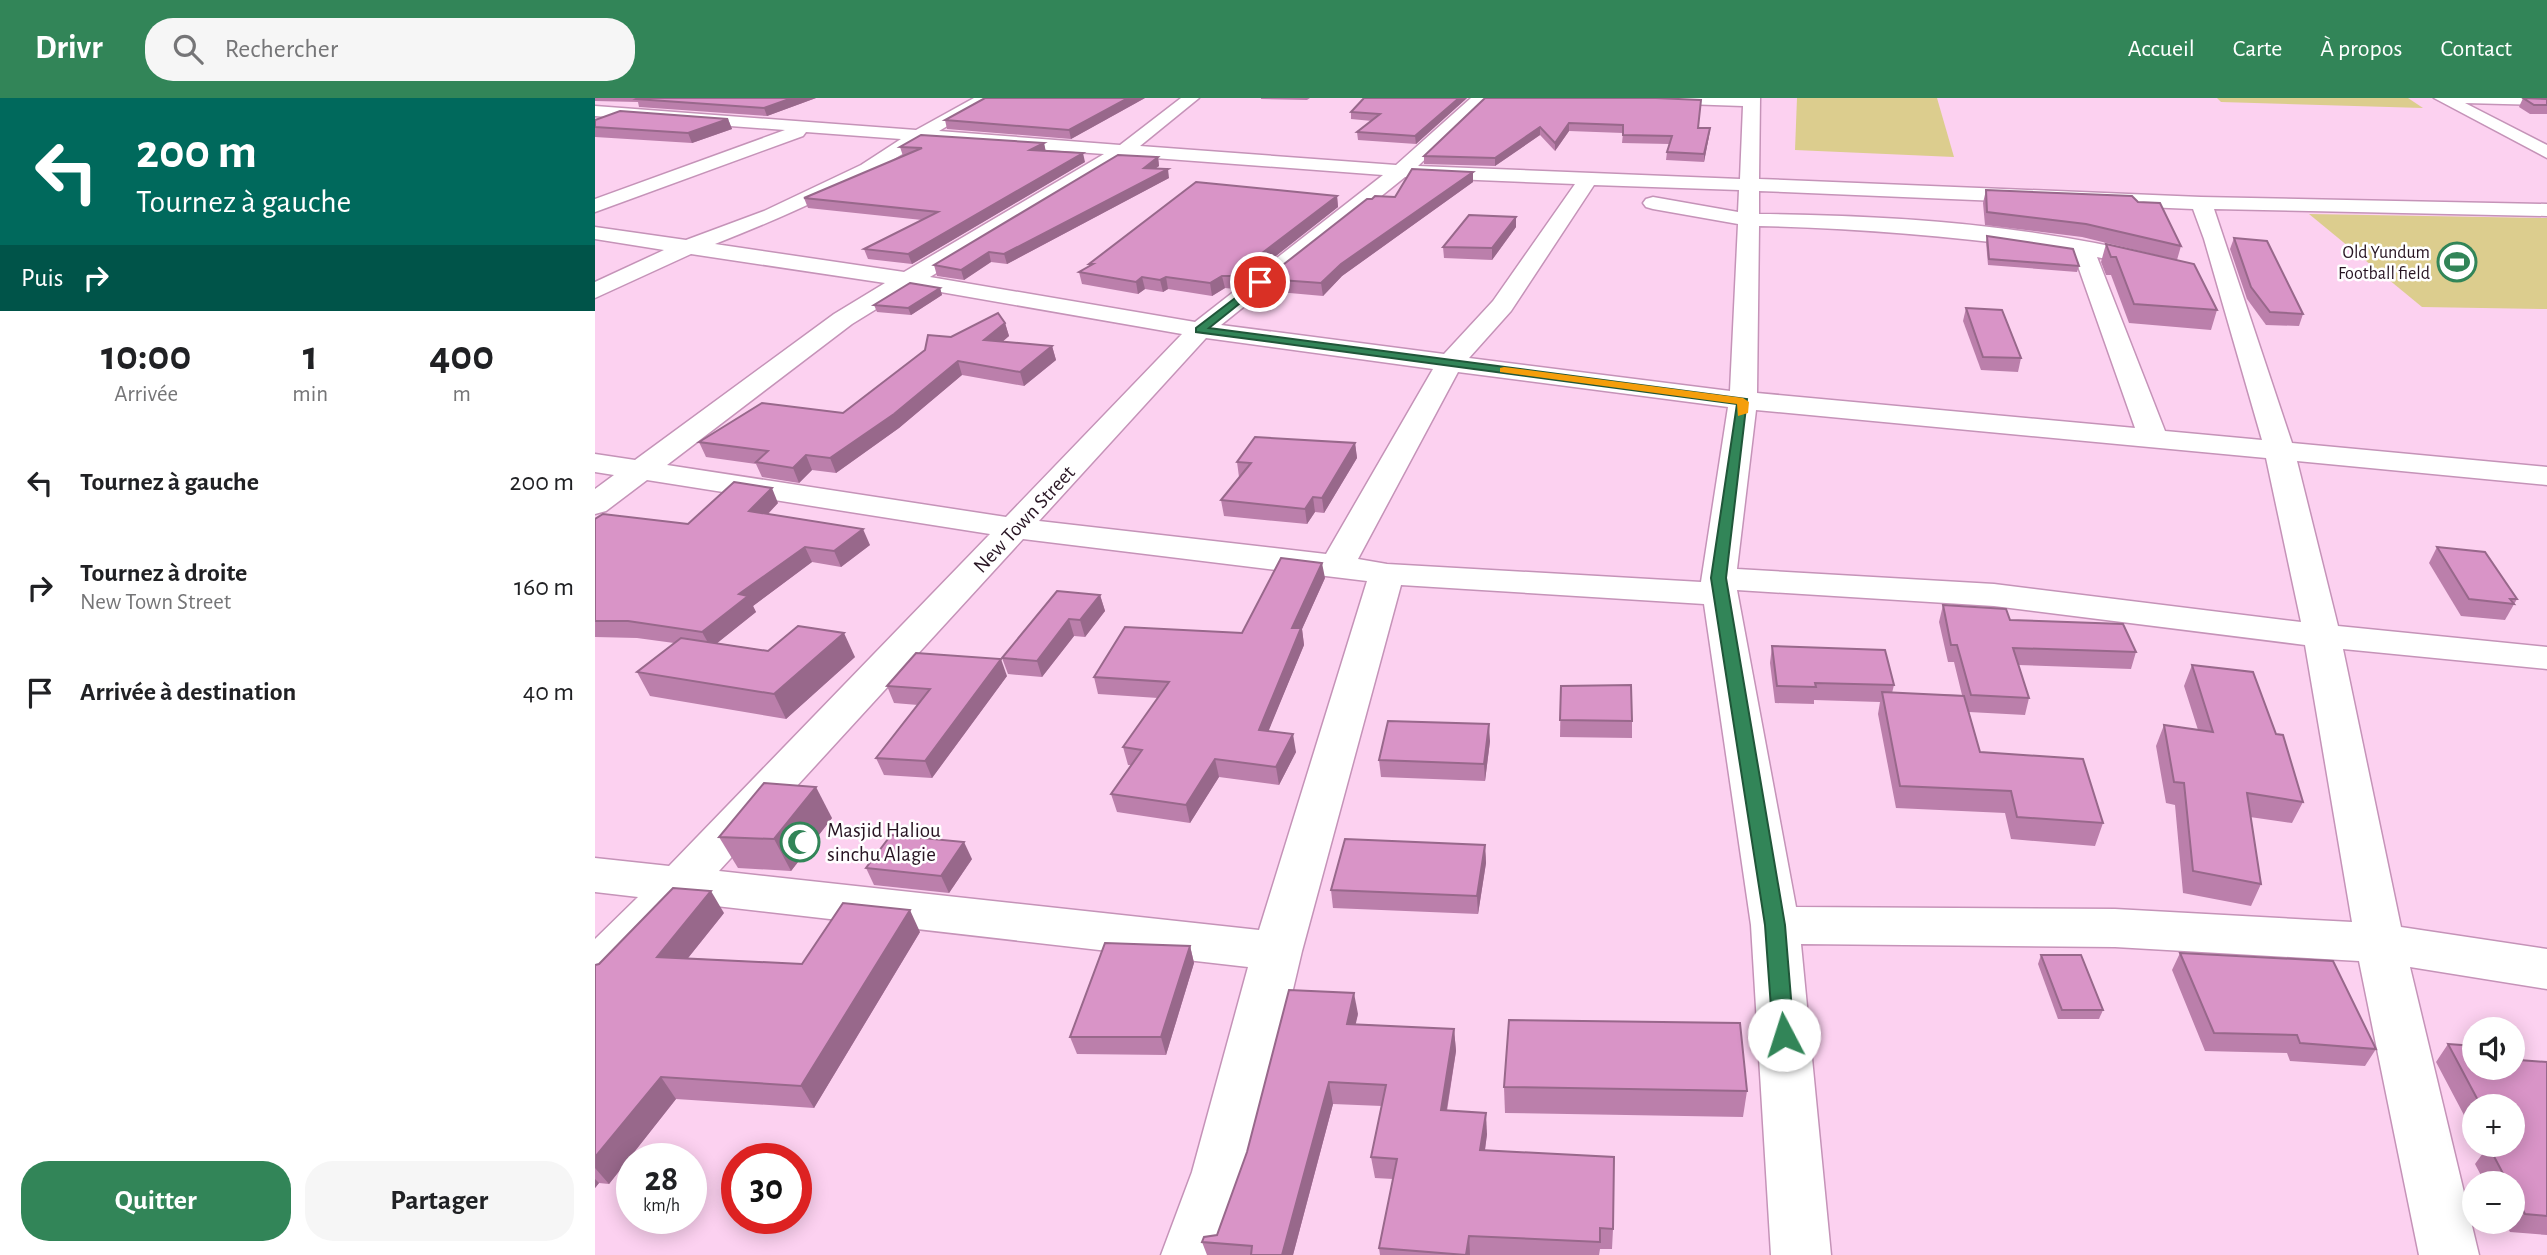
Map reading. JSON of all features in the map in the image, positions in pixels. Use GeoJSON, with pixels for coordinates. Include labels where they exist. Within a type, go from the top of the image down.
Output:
{"type":"FeatureCollection","features":[{"type":"Feature","properties":{"kind":"street"},"geometry":{"type":"LineString","coordinates":[[595,291],[688,247],[771,215],[868,169],[921,134],[986,98]]}},
{"type":"Feature","properties":{"kind":"street"},"geometry":{"type":"LineString","coordinates":[[595,504],[843,318],[1124,150],[1191,98]]}},
{"type":"Feature","properties":{"kind":"street","name":"New Town Street"},"geometry":{"type":"LineString","coordinates":[[595,970],[1017,528],[1200,330],[1401,171],[1481,98]]}},
{"type":"Feature","properties":{"kind":"street"},"geometry":{"type":"LineString","coordinates":[[1656,98],[1752,99],[1743,402],[1719,586],[1775,925],[1801,1255]]}},
{"type":"Feature","properties":{"kind":"street"},"geometry":{"type":"LineString","coordinates":[[2442,98],[2543,148]]}},
{"type":"Feature","properties":{"kind":"street"},"geometry":{"type":"LineString","coordinates":[[2450,98],[2547,100]]}},
{"type":"Feature","properties":{"kind":"street"},"geometry":{"type":"LineString","coordinates":[[697,119],[739,102]]}},
{"type":"Feature","properties":{"kind":"street"},"geometry":{"type":"LineString","coordinates":[[595,111],[1401,171],[1587,182],[2201,203],[2547,210]]}},
{"type":"Feature","properties":{"kind":"street"},"geometry":{"type":"LineString","coordinates":[[595,205],[813,127]]}},
{"type":"Feature","properties":{"kind":"street"},"geometry":{"type":"LineString","coordinates":[[1587,182],[1649,202],[1748,220],[1843,221],[1956,230],[2071,246],[2175,268]]}},
{"type":"Feature","properties":{"kind":"street"},"geometry":{"type":"LineString","coordinates":[[1337,566],[1450,363],[1502,306],[1587,182]]}},
{"type":"Feature","properties":{"kind":"street"},"geometry":{"type":"LineString","coordinates":[[2046,198],[2071,246],[2154,440]]}},
{"type":"Feature","properties":{"kind":"street"},"geometry":{"type":"LineString","coordinates":[[2201,203],[2280,452],[2322,636],[2380,943],[2449,1255]]}},
{"type":"Feature","properties":{"kind":"street"},"geometry":{"type":"LineString","coordinates":[[595,233],[909,280],[1200,330],[1743,402],[2547,476]]}},
{"type":"Feature","properties":{"kind":"street"},"geometry":{"type":"LineString","coordinates":[[2202,275],[2228,282]]}},
{"type":"Feature","properties":{"kind":"street"},"geometry":{"type":"LineString","coordinates":[[595,463],[1017,528],[1387,574],[1994,596],[2322,636],[2547,658]]}},
{"type":"Feature","properties":{"kind":"street"},"geometry":{"type":"LineString","coordinates":[[1191,1255],[1221,1172],[1277,951],[1387,574]]}},
{"type":"Feature","properties":{"kind":"street"},"geometry":{"type":"LineString","coordinates":[[595,875],[1277,951]]}},
{"type":"Feature","properties":{"kind":"street"},"geometry":{"type":"LineString","coordinates":[[1775,925],[2115,928],[2380,943],[2547,969]]}},
{"type":"Feature","properties":{"kind":"shaded area"},"geometry":{"type":"Polygon","coordinates":[[[1797,98],[1937,98],[1954,157],[1795,150],[1797,98]]]}},
{"type":"Feature","properties":{"kind":"shaded area"},"geometry":{"type":"Polygon","coordinates":[[[2217,98],[2408,98],[2423,108],[2221,102],[2217,98]]]}},
{"type":"Feature","properties":{"kind":"shaded area","name":"Old Yundum Football field"},"geometry":{"type":"Polygon","coordinates":[[[2309,214],[2547,218],[2547,309],[2422,307],[2309,214]]]}},
{"type":"Feature","properties":{"kind":"building"},"geometry":{"type":"Polygon","coordinates":[[[792,98],[764,108],[636,99],[792,98]]]}},
{"type":"Feature","properties":{"kind":"building"},"geometry":{"type":"Polygon","coordinates":[[[985,98],[1128,98],[1069,130],[945,120],[985,98]]]}},
{"type":"Feature","properties":{"kind":"building"},"geometry":{"type":"Polygon","coordinates":[[[1364,98],[1459,98],[1415,136],[1357,132],[1380,114],[1351,112],[1364,98]]]}},
{"type":"Feature","properties":{"kind":"building"},"geometry":{"type":"Polygon","coordinates":[[[1485,98],[1701,100],[1698,128],[1710,128],[1704,154],[1667,152],[1672,136],[1623,135],[1623,125],[1569,123],[1555,143],[1540,127],[1495,158],[1424,156],[1485,98]]]}},
{"type":"Feature","properties":{"kind":"building"},"geometry":{"type":"Polygon","coordinates":[[[2523,98],[2547,99],[2547,105],[2534,105],[2523,98]]]}},
{"type":"Feature","properties":{"kind":"building"},"geometry":{"type":"Polygon","coordinates":[[[620,111],[728,119],[688,133],[595,127],[595,120],[620,111]]]}},
{"type":"Feature","properties":{"kind":"building"},"geometry":{"type":"Polygon","coordinates":[[[921,135],[1044,143],[1030,150],[1083,153],[908,254],[864,249],[938,212],[804,198],[922,148],[900,147],[921,135]]]}},
{"type":"Feature","properties":{"kind":"building"},"geometry":{"type":"Polygon","coordinates":[[[1118,155],[1158,157],[1144,168],[1168,169],[1004,254],[989,252],[961,270],[934,265],[1118,155]]]}},
{"type":"Feature","properties":{"kind":"building"},"geometry":{"type":"Polygon","coordinates":[[[1412,169],[1473,172],[1341,264],[1321,283],[1265,279],[1367,199],[1375,196],[1395,197],[1412,169]]]}},
{"type":"Feature","properties":{"kind":"building"},"geometry":{"type":"Polygon","coordinates":[[[1196,182],[1337,196],[1232,276],[1222,276],[1210,283],[1166,277],[1160,280],[1142,277],[1136,282],[1079,272],[1093,264],[1089,264],[1196,182]]]}},
{"type":"Feature","properties":{"kind":"building"},"geometry":{"type":"Polygon","coordinates":[[[1986,190],[2132,196],[2138,202],[2160,203],[2181,246],[2086,224],[1987,212],[1986,190]]]}},
{"type":"Feature","properties":{"kind":"building"},"geometry":{"type":"Polygon","coordinates":[[[1469,215],[1516,217],[1492,248],[1443,247],[1469,215]]]}},
{"type":"Feature","properties":{"kind":"building"},"geometry":{"type":"Polygon","coordinates":[[[1987,236],[2073,249],[2079,266],[1989,259],[1987,236]]]}},
{"type":"Feature","properties":{"kind":"building"},"geometry":{"type":"Polygon","coordinates":[[[2234,238],[2267,241],[2303,314],[2270,312],[2251,287],[2234,238]]]}},
{"type":"Feature","properties":{"kind":"building"},"geometry":{"type":"Polygon","coordinates":[[[2106,244],[2194,264],[2217,310],[2134,304],[2116,257],[2111,257],[2106,244]]]}},
{"type":"Feature","properties":{"kind":"building"},"geometry":{"type":"Polygon","coordinates":[[[910,283],[940,288],[908,308],[874,305],[910,283]]]}},
{"type":"Feature","properties":{"kind":"building"},"geometry":{"type":"Polygon","coordinates":[[[1966,308],[2002,310],[2021,358],[1983,357],[1966,308]]]}},
{"type":"Feature","properties":{"kind":"building"},"geometry":{"type":"Polygon","coordinates":[[[998,313],[1005,323],[984,340],[1052,346],[1020,372],[958,361],[894,414],[830,458],[806,455],[793,468],[756,462],[768,451],[699,442],[762,403],[843,413],[925,350],[928,335],[951,337],[998,313]]]}},
{"type":"Feature","properties":{"kind":"building"},"geometry":{"type":"Polygon","coordinates":[[[1255,437],[1355,443],[1322,498],[1313,497],[1305,509],[1221,500],[1251,463],[1237,462],[1255,437]]]}},
{"type":"Feature","properties":{"kind":"building"},"geometry":{"type":"Polygon","coordinates":[[[734,482],[772,488],[749,511],[863,529],[834,551],[805,547],[739,594],[748,596],[702,632],[628,621],[595,621],[595,519],[603,514],[688,524],[734,482]]]}},
{"type":"Feature","properties":{"kind":"building"},"geometry":{"type":"Polygon","coordinates":[[[2437,547],[2485,552],[2517,599],[2510,599],[2514,604],[2469,599],[2437,547]]]}},
{"type":"Feature","properties":{"kind":"building"},"geometry":{"type":"Polygon","coordinates":[[[1281,558],[1322,563],[1292,628],[1301,628],[1259,730],[1293,734],[1276,767],[1215,759],[1186,805],[1111,794],[1142,750],[1123,747],[1169,682],[1094,677],[1125,627],[1242,633],[1281,558]]]}},
{"type":"Feature","properties":{"kind":"building"},"geometry":{"type":"Polygon","coordinates":[[[1057,591],[1100,595],[1080,620],[1069,619],[1037,661],[1002,658],[1057,591]]]}},
{"type":"Feature","properties":{"kind":"building"},"geometry":{"type":"Polygon","coordinates":[[[1943,605],[2006,609],[2010,620],[2123,624],[2136,652],[2013,648],[2029,698],[1971,695],[1957,645],[1951,645],[1943,605]]]}},
{"type":"Feature","properties":{"kind":"building"},"geometry":{"type":"Polygon","coordinates":[[[798,626],[844,633],[774,694],[637,672],[681,638],[768,651],[798,626]]]}},
{"type":"Feature","properties":{"kind":"building"},"geometry":{"type":"Polygon","coordinates":[[[1772,646],[1885,650],[1894,685],[1815,683],[1816,687],[1777,686],[1772,646]]]}},
{"type":"Feature","properties":{"kind":"building"},"geometry":{"type":"Polygon","coordinates":[[[916,653],[1001,659],[925,761],[876,758],[930,689],[887,686],[916,653]]]}},
{"type":"Feature","properties":{"kind":"building"},"geometry":{"type":"Polygon","coordinates":[[[2192,665],[2253,672],[2276,734],[2283,735],[2303,802],[2247,793],[2261,884],[2193,871],[2184,783],[2174,782],[2164,725],[2213,732],[2192,665]]]}},
{"type":"Feature","properties":{"kind":"building"},"geometry":{"type":"Polygon","coordinates":[[[1631,685],[1632,721],[1560,720],[1561,686],[1631,685]]]}},
{"type":"Feature","properties":{"kind":"building"},"geometry":{"type":"Polygon","coordinates":[[[1882,692],[1964,696],[1980,752],[2083,759],[2103,823],[2017,817],[2011,791],[1900,786],[1882,692]]]}},
{"type":"Feature","properties":{"kind":"building"},"geometry":{"type":"Polygon","coordinates":[[[1388,721],[1489,724],[1484,764],[1379,760],[1388,721]]]}},
{"type":"Feature","properties":{"kind":"building"},"geometry":{"type":"Polygon","coordinates":[[[764,783],[816,787],[774,839],[719,837],[764,783]]]}},
{"type":"Feature","properties":{"kind":"building"},"geometry":{"type":"Polygon","coordinates":[[[891,835],[964,842],[941,876],[866,868],[891,835]]]}},
{"type":"Feature","properties":{"kind":"building"},"geometry":{"type":"Polygon","coordinates":[[[1345,839],[1485,845],[1477,896],[1331,890],[1345,839]]]}},
{"type":"Feature","properties":{"kind":"building"},"geometry":{"type":"Polygon","coordinates":[[[673,888],[711,891],[657,957],[802,964],[843,903],[910,910],[801,1086],[661,1077],[595,1157],[595,965],[673,888]]]}},
{"type":"Feature","properties":{"kind":"building"},"geometry":{"type":"Polygon","coordinates":[[[1105,943],[1190,946],[1161,1037],[1070,1037],[1105,943]]]}},
{"type":"Feature","properties":{"kind":"building"},"geometry":{"type":"Polygon","coordinates":[[[2180,953],[2333,961],[2376,1049],[2300,1043],[2297,1035],[2214,1033],[2180,953]]]}},
{"type":"Feature","properties":{"kind":"building"},"geometry":{"type":"Polygon","coordinates":[[[2041,955],[2081,955],[2103,1010],[2062,1010],[2041,955]]]}},
{"type":"Feature","properties":{"kind":"building"},"geometry":{"type":"Polygon","coordinates":[[[1289,990],[1354,993],[1347,1024],[1454,1029],[1441,1110],[1486,1113],[1480,1150],[1614,1157],[1613,1229],[1600,1228],[1600,1242],[1469,1236],[1466,1255],[1379,1248],[1397,1159],[1371,1157],[1386,1085],[1329,1082],[1282,1255],[1251,1255],[1252,1246],[1202,1242],[1204,1237],[1217,1235],[1247,1152],[1289,990]]]}},
{"type":"Feature","properties":{"kind":"building"},"geometry":{"type":"Polygon","coordinates":[[[1509,1020],[1740,1023],[1747,1091],[1504,1087],[1509,1020]]]}},
{"type":"Feature","properties":{"kind":"building"},"geometry":{"type":"Polygon","coordinates":[[[2448,1044],[2462,1045],[2462,1070],[2448,1044]]]}},
{"type":"Feature","properties":{"kind":"building"},"geometry":{"type":"Polygon","coordinates":[[[2525,1060],[2547,1062],[2547,1216],[2525,1214],[2525,1171],[2502,1171],[2494,1157],[2525,1157],[2525,1094],[2475,1094],[2467,1080],[2525,1080],[2525,1060]]]}},
{"type":"Feature","properties":{"kind":"slow traffic"},"geometry":{"type":"LineString","coordinates":[[1504,370],[1743,402],[1742,413]]}},
{"type":"Feature","properties":{"kind":"place","name":"Old Yundum Football field"},"geometry":{"type":"Point","coordinates":[2457,262]}},
{"type":"Feature","properties":{"kind":"place","name":"Masjid Haliou sinchu Alagie"},"geometry":{"type":"Point","coordinates":[800,842]}},
{"type":"Feature","properties":{"kind":"route"},"geometry":{"type":"LineString","coordinates":[[1260,282],[1200,330],[1743,402],[1719,578],[1720,594],[1775,925],[1784,1035]]}}]}
